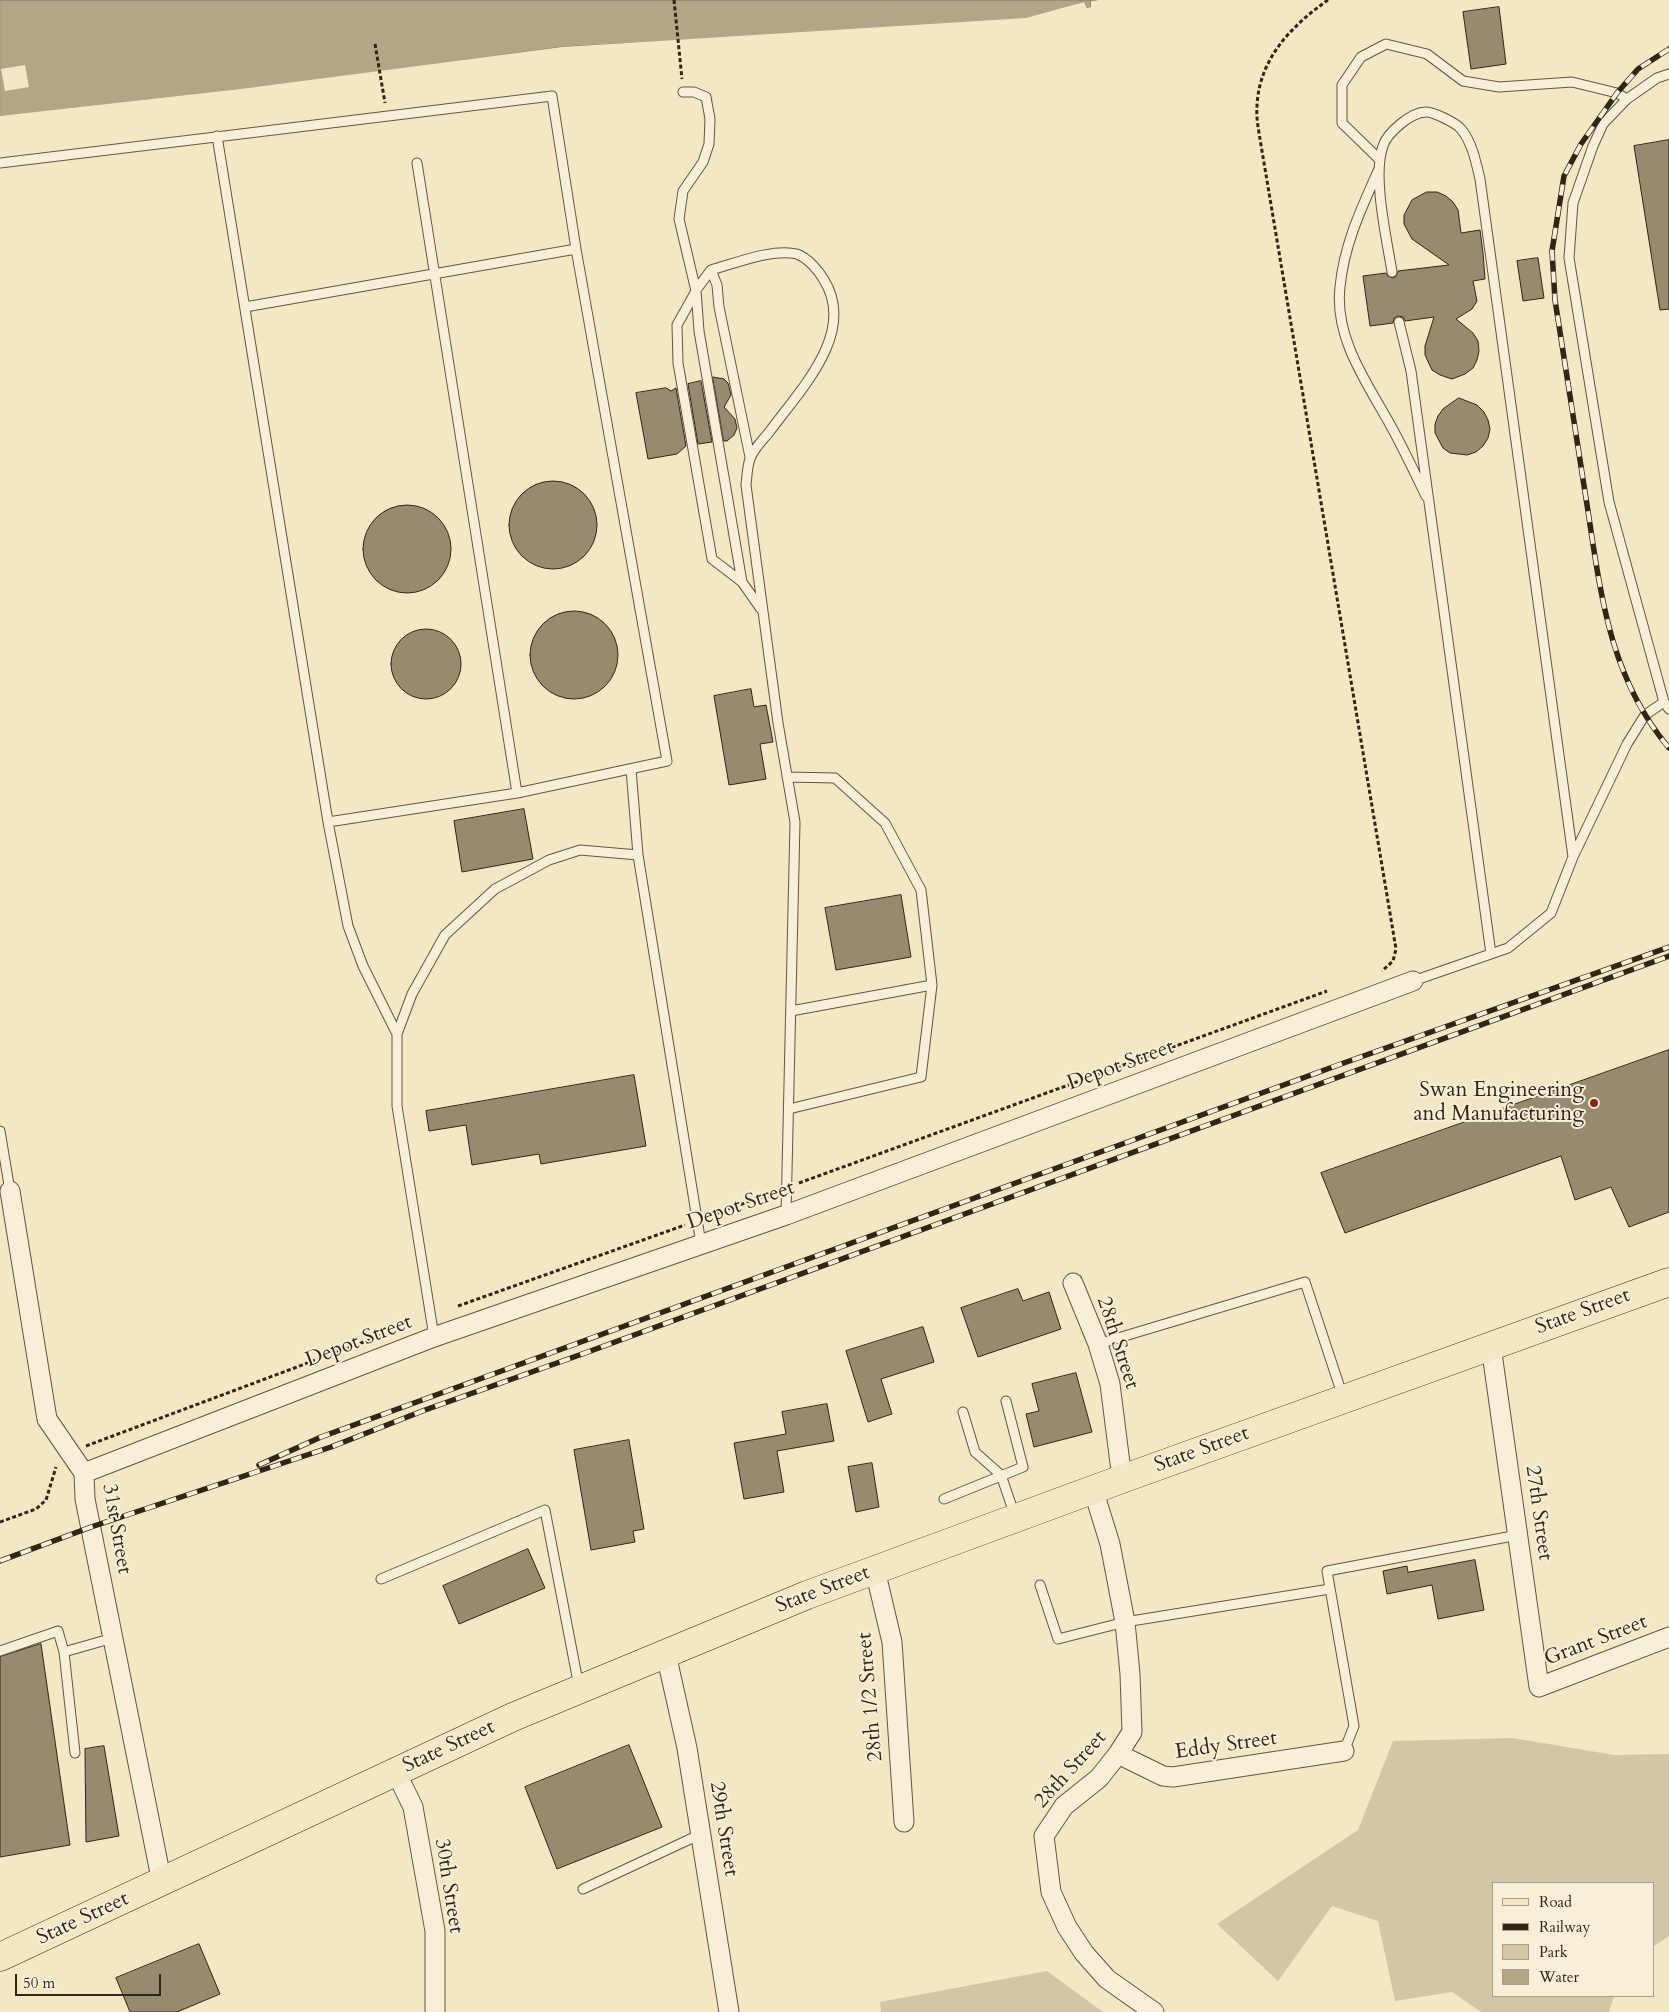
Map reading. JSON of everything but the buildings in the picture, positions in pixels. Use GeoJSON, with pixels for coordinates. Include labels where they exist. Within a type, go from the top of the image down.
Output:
{"type":"FeatureCollection","features":[{"type":"Feature","properties":{"kind":"main road","name":"State Street"},"geometry":{"type":"LineString","coordinates":[[0,1957],[162,1883],[513,1717],[807,1596],[1093,1489],[1669,1282]]}},
{"type":"Feature","properties":{"kind":"street","name":"Depot Street"},"geometry":{"type":"LineString","coordinates":[[84,1473],[434,1337],[786,1215],[1413,981]]}},
{"type":"Feature","properties":{"kind":"street","name":"31st Street"},"geometry":{"type":"LineString","coordinates":[[10,1191],[48,1419],[84,1473],[85,1499],[162,1883]]}},
{"type":"Feature","properties":{"kind":"street","name":"28th Street"},"geometry":{"type":"LineString","coordinates":[[1072,1283],[1098,1344],[1110,1384],[1122,1479]]}},
{"type":"Feature","properties":{"kind":"street","name":"27th Street"},"geometry":{"type":"LineString","coordinates":[[1491,1346],[1539,1687]]}},
{"type":"Feature","properties":{"kind":"street","name":"28th Street"},"geometry":{"type":"LineString","coordinates":[[1093,1489],[1110,1544],[1125,1622],[1130,1674],[1132,1732],[1099,1778],[1064,1806],[1044,1836],[1051,1892],[1067,1927],[1084,1953],[1108,1979],[1154,2012]]}},
{"type":"Feature","properties":{"kind":"street","name":"28th 1/2 Street"},"geometry":{"type":"LineString","coordinates":[[875,1570],[892,1642],[904,1822]]}},
{"type":"Feature","properties":{"kind":"street","name":"Grant Street"},"geometry":{"type":"LineString","coordinates":[[1539,1687],[1669,1637]]}},
{"type":"Feature","properties":{"kind":"street","name":"29th Street"},"geometry":{"type":"LineString","coordinates":[[666,1654],[687,1748],[730,2012]]}},
{"type":"Feature","properties":{"kind":"street","name":"Eddy Street"},"geometry":{"type":"LineString","coordinates":[[1118,1754],[1162,1776],[1173,1777],[1344,1751]]}},
{"type":"Feature","properties":{"kind":"street","name":"30th Street"},"geometry":{"type":"LineString","coordinates":[[396,1772],[413,1807],[435,1931],[435,2012]]}},
{"type":"Feature","properties":{"kind":"lane"},"geometry":{"type":"LineString","coordinates":[[1380,160],[1342,123],[1342,85],[1361,57],[1386,44],[1427,54],[1463,81],[1499,87],[1572,82],[1617,93],[1627,98]]}},
{"type":"Feature","properties":{"kind":"lane"},"geometry":{"type":"LineString","coordinates":[[1413,981],[1508,948],[1551,913],[1573,857],[1627,744],[1645,715],[1666,705],[1610,502],[1568,258],[1573,203],[1593,146],[1603,124],[1627,98],[1657,78],[1669,74]]}},
{"type":"Feature","properties":{"kind":"lane"},"geometry":{"type":"LineString","coordinates":[[683,92],[694,92],[706,97],[710,119],[709,144],[703,162],[683,191],[679,219],[696,291],[699,331],[742,582]]}},
{"type":"Feature","properties":{"kind":"lane"},"geometry":{"type":"LineString","coordinates":[[0,162],[387,118],[552,96],[576,249],[667,761],[517,793],[328,822]]}},
{"type":"Feature","properties":{"kind":"lane"},"geometry":{"type":"LineString","coordinates":[[1429,503],[1392,428],[1358,368],[1342,326],[1340,288],[1351,232],[1378,171],[1383,146],[1392,130],[1409,118],[1426,112],[1444,118],[1460,128],[1471,147],[1480,178],[1573,857]]}},
{"type":"Feature","properties":{"kind":"lane"},"geometry":{"type":"LineString","coordinates":[[217,136],[328,822],[348,926],[363,966],[396,1034]]}},
{"type":"Feature","properties":{"kind":"lane"},"geometry":{"type":"LineString","coordinates":[[417,163],[517,793]]}},
{"type":"Feature","properties":{"kind":"lane"},"geometry":{"type":"LineString","coordinates":[[1378,171],[1392,272]]}},
{"type":"Feature","properties":{"kind":"lane"},"geometry":{"type":"LineString","coordinates":[[245,307],[576,249]]}},
{"type":"Feature","properties":{"kind":"lane"},"geometry":{"type":"LineString","coordinates":[[750,457],[808,380],[827,350],[833,334],[834,308],[829,287],[818,269],[798,254],[775,253],[711,270],[676,325],[678,363],[712,559],[742,582],[763,611]]}},
{"type":"Feature","properties":{"kind":"lane"},"geometry":{"type":"LineString","coordinates":[[711,270],[717,286],[719,307],[750,457],[746,485],[795,822],[786,1215]]}},
{"type":"Feature","properties":{"kind":"lane"},"geometry":{"type":"LineString","coordinates":[[1399,322],[1411,372],[1491,954]]}},
{"type":"Feature","properties":{"kind":"lane"},"geometry":{"type":"LineString","coordinates":[[631,769],[638,855],[701,1244]]}},
{"type":"Feature","properties":{"kind":"lane"},"geometry":{"type":"LineString","coordinates":[[787,777],[835,778],[885,823],[921,890],[932,985],[921,1077],[789,1109]]}},
{"type":"Feature","properties":{"kind":"lane"},"geometry":{"type":"LineString","coordinates":[[434,1337],[396,1106],[396,1034],[412,994],[444,935],[495,889],[549,860],[580,850],[638,855]]}},
{"type":"Feature","properties":{"kind":"lane"},"geometry":{"type":"LineString","coordinates":[[791,1011],[932,985]]}},
{"type":"Feature","properties":{"kind":"lane"},"geometry":{"type":"LineString","coordinates":[[0,1131],[10,1191]]}},
{"type":"Feature","properties":{"kind":"lane"},"geometry":{"type":"LineString","coordinates":[[1098,1344],[1305,1282],[1344,1399]]}},
{"type":"Feature","properties":{"kind":"lane"},"geometry":{"type":"LineString","coordinates":[[944,1499],[1023,1467],[1006,1401]]}},
{"type":"Feature","properties":{"kind":"lane"},"geometry":{"type":"LineString","coordinates":[[963,1412],[975,1452],[1001,1475],[1016,1518]]}},
{"type":"Feature","properties":{"kind":"lane"},"geometry":{"type":"LineString","coordinates":[[381,1579],[545,1510],[580,1689]]}},
{"type":"Feature","properties":{"kind":"lane"},"geometry":{"type":"LineString","coordinates":[[1344,1751],[1354,1726],[1327,1571],[1518,1535]]}},
{"type":"Feature","properties":{"kind":"lane"},"geometry":{"type":"LineString","coordinates":[[1040,1586],[1058,1639],[1125,1622],[1330,1589]]}},
{"type":"Feature","properties":{"kind":"lane"},"geometry":{"type":"LineString","coordinates":[[0,1651],[58,1631],[64,1652],[75,1753]]}},
{"type":"Feature","properties":{"kind":"lane"},"geometry":{"type":"LineString","coordinates":[[64,1652],[113,1638]]}},
{"type":"Feature","properties":{"kind":"lane"},"geometry":{"type":"LineString","coordinates":[[583,1889],[701,1834]]}},
{"type":"Feature","properties":{"kind":"path"},"geometry":{"type":"LineString","coordinates":[[674,0],[683,92]]}},
{"type":"Feature","properties":{"kind":"path"},"geometry":{"type":"LineString","coordinates":[[375,44],[387,118]]}},
{"type":"Feature","properties":{"kind":"green space"},"geometry":{"type":"Polygon","coordinates":[[[1513,1738],[1614,1755],[1669,1754],[1669,1936],[1654,1946],[1654,1882],[1492,1882],[1492,1997],[1614,1997],[1609,2012],[1481,2012],[1452,1992],[1395,2001],[1378,1921],[1332,1906],[1278,1981],[1217,1924],[1358,1830],[1393,1741],[1513,1738]]]}},
{"type":"Feature","properties":{"kind":"green space"},"geometry":{"type":"Polygon","coordinates":[[[1047,1971],[1103,2012],[881,2012],[880,2002],[1047,1971]]]}},
{"type":"Feature","properties":{"kind":"water"},"geometry":{"type":"Polygon","coordinates":[[[0,0],[1098,0],[1091,1],[1091,7],[1087,8],[1084,2],[1027,21],[562,47],[0,123],[0,0]]]}},
{"type":"Feature","properties":{"kind":"pier"},"geometry":{"type":"Polygon","coordinates":[[[1100,0],[1094,3],[1092,9],[1086,10],[1083,5],[1027,23],[833,41],[562,50],[243,95],[0,125],[0,116],[241,89],[562,47],[1026,18],[1084,2],[1087,8],[1091,7],[1091,1],[1100,0]]]}},
{"type":"Feature","properties":{"kind":"pier"},"geometry":{"type":"Polygon","coordinates":[[[25,65],[29,87],[5,91],[1,69],[25,65]]]}},
{"type":"Feature","properties":{"kind":"railway"},"geometry":{"type":"LineString","coordinates":[[1669,49],[1638,69],[1617,93],[1581,144],[1564,176],[1552,251],[1555,300],[1596,561],[1609,627],[1631,689],[1648,719],[1669,748]]}},
{"type":"Feature","properties":{"kind":"railway"},"geometry":{"type":"LineString","coordinates":[[259,1465],[321,1437],[1341,1064],[1669,947]]}},
{"type":"Feature","properties":{"kind":"railway"},"geometry":{"type":"LineString","coordinates":[[0,1561],[91,1527],[331,1447],[425,1410],[1669,956]]}},
{"type":"Feature","properties":{"kind":"place","name":"Swan Engineering and Manufacturing"},"geometry":{"type":"Point","coordinates":[1594,1103]}}]}
